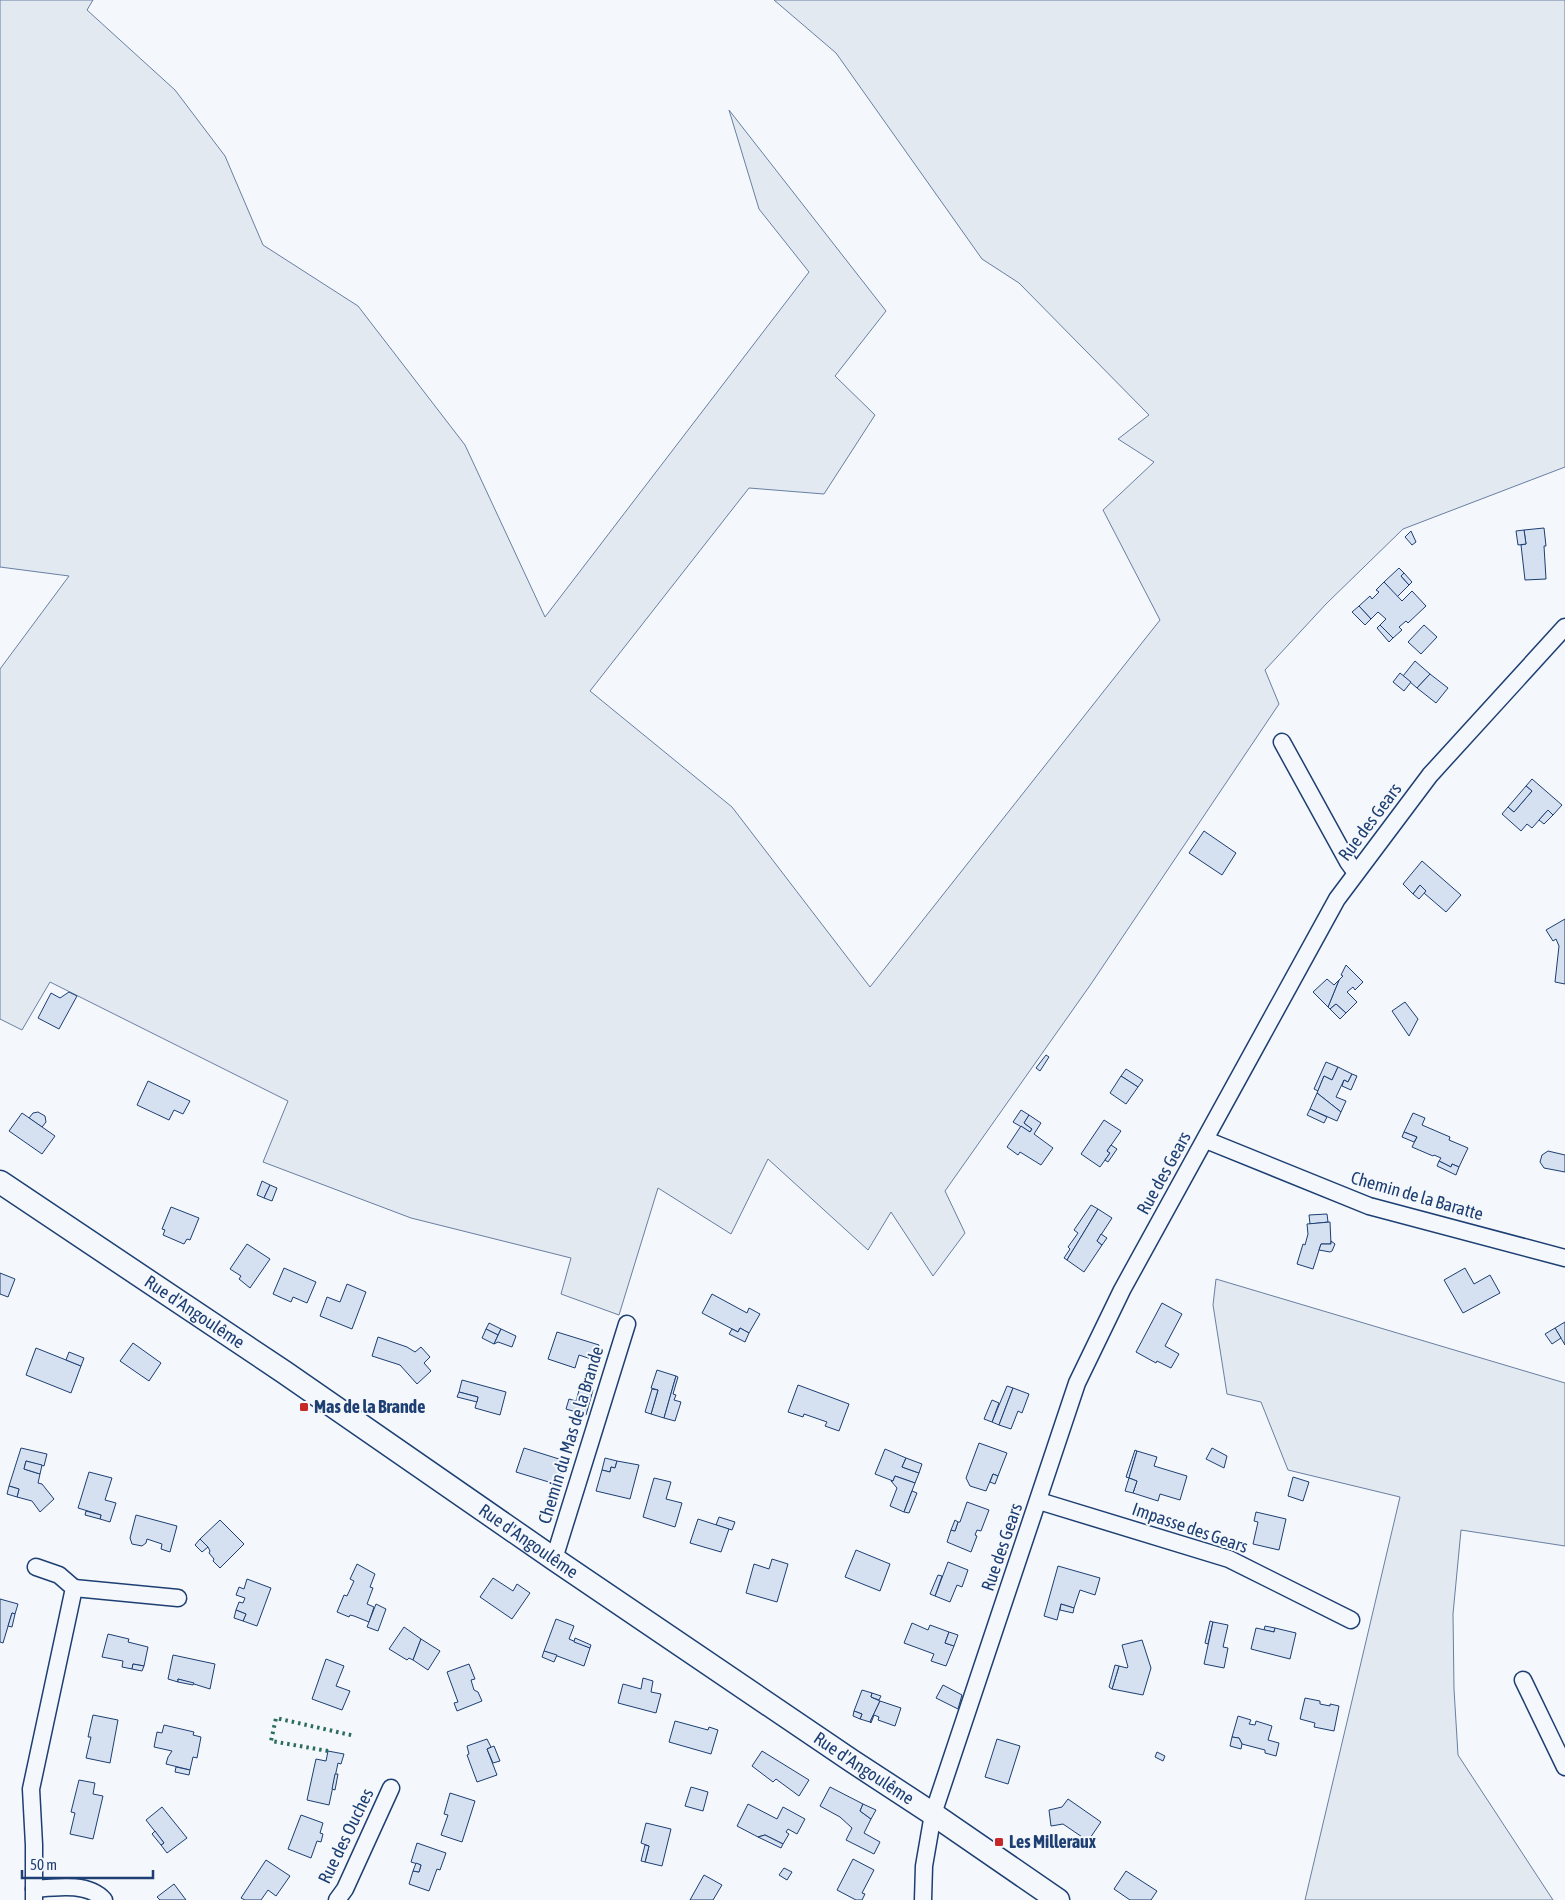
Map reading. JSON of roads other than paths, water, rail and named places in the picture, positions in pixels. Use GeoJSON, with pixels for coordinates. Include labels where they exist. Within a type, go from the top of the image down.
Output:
{"type":"FeatureCollection","features":[{"type":"Feature","properties":{"kind":"street","name":"Rue des Gears"},"geometry":{"type":"LineString","coordinates":[[923,1900],[924,1866],[933,1814],[1077,1383],[1122,1290],[1337,899],[1430,775],[1565,627]]}},
{"type":"Feature","properties":{"kind":"street"},"geometry":{"type":"LineString","coordinates":[[1282,742],[1348,862],[1356,873]]}},
{"type":"Feature","properties":{"kind":"street","name":"Chemin de la Baratte"},"geometry":{"type":"LineString","coordinates":[[1206,1140],[1369,1206],[1565,1258]]}},
{"type":"Feature","properties":{"kind":"street","name":"Rue d'Angoulême"},"geometry":{"type":"LineString","coordinates":[[0,1182],[284,1372],[554,1559],[1058,1900]]}},
{"type":"Feature","properties":{"kind":"street","name":"Chemin du Mas de la Brande"},"geometry":{"type":"LineString","coordinates":[[554,1559],[627,1324]]}},
{"type":"Feature","properties":{"kind":"street","name":"Impasse des Gears"},"geometry":{"type":"LineString","coordinates":[[1039,1501],[1228,1559],[1351,1620]]}},
{"type":"Feature","properties":{"kind":"street"},"geometry":{"type":"LineString","coordinates":[[36,1567],[59,1575],[74,1588],[178,1598]]}},
{"type":"Feature","properties":{"kind":"street"},"geometry":{"type":"LineString","coordinates":[[74,1588],[60,1646],[31,1789],[34,1894],[67,1886],[98,1894],[104,1900]]}},
{"type":"Feature","properties":{"kind":"street"},"geometry":{"type":"LineString","coordinates":[[1523,1680],[1565,1767]]}},
{"type":"Feature","properties":{"kind":"street","name":"Rue des Ouches"},"geometry":{"type":"LineString","coordinates":[[337,1900],[345,1889],[391,1788]]}},
{"type":"Feature","properties":{"kind":"place","name":"Mas de la Brande"},"geometry":{"type":"Point","coordinates":[304,1407]}},
{"type":"Feature","properties":{"kind":"place","name":"Les Milleraux"},"geometry":{"type":"Point","coordinates":[999,1842]}}]}
